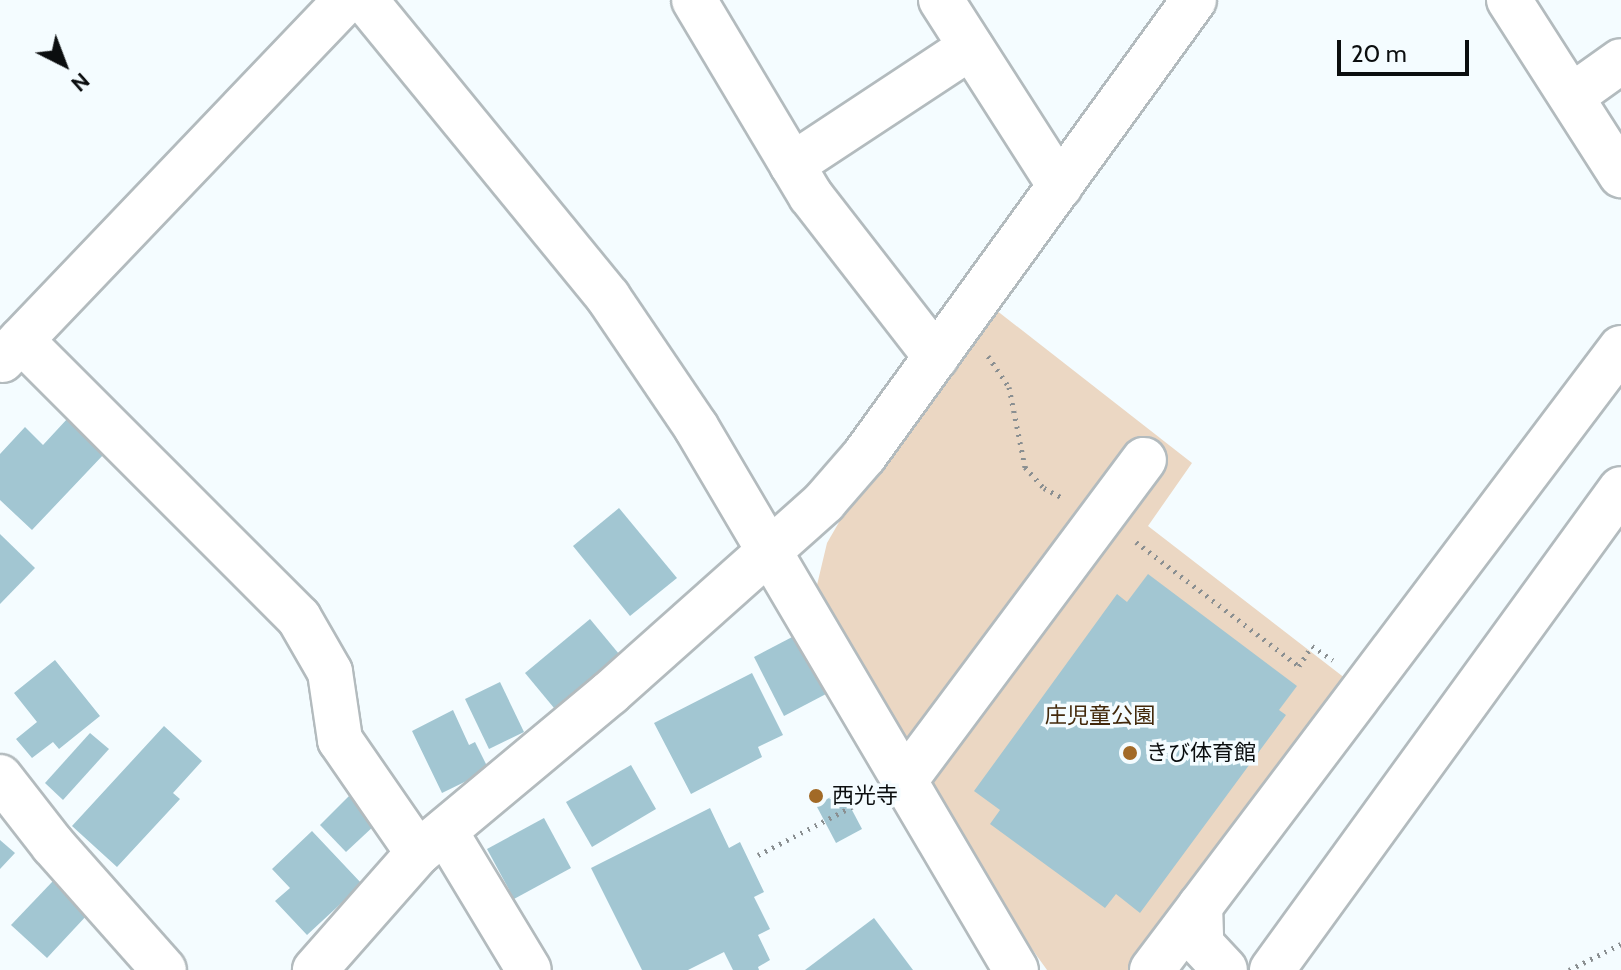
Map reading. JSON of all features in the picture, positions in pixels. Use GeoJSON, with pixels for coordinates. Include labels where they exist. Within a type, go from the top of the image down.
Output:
{"type":"FeatureCollection","features":[{"type":"Feature","properties":{"kind":"street"},"geometry":{"type":"LineString","coordinates":[[346,0],[10,351],[299,618],[330,672],[340,740],[432,842],[529,970]]}},
{"type":"Feature","properties":{"kind":"street"},"geometry":{"type":"LineString","coordinates":[[365,0],[608,297],[696,427],[771,548],[1016,970]]}},
{"type":"Feature","properties":{"kind":"street"},"geometry":{"type":"LineString","coordinates":[[694,0],[792,165],[853,253],[945,344]]}},
{"type":"Feature","properties":{"kind":"street"},"geometry":{"type":"LineString","coordinates":[[941,0],[1060,186]]}},
{"type":"Feature","properties":{"kind":"street"},"geometry":{"type":"LineString","coordinates":[[315,970],[432,842],[610,693],[808,517],[844,479],[1194,0]]}},
{"type":"Feature","properties":{"kind":"street"},"geometry":{"type":"LineString","coordinates":[[1509,0],[1621,175]]}},
{"type":"Feature","properties":{"kind":"street"},"geometry":{"type":"LineString","coordinates":[[792,165],[971,47]]}},
{"type":"Feature","properties":{"kind":"street"},"geometry":{"type":"LineString","coordinates":[[1572,96],[1621,61]]}},
{"type":"Feature","properties":{"kind":"street"},"geometry":{"type":"LineString","coordinates":[[1152,970],[1621,348]]}},
{"type":"Feature","properties":{"kind":"street"},"geometry":{"type":"LineString","coordinates":[[906,779],[1144,460]]}},
{"type":"Feature","properties":{"kind":"street"},"geometry":{"type":"LineString","coordinates":[[1271,969],[1621,489]]}},
{"type":"Feature","properties":{"kind":"street"},"geometry":{"type":"LineString","coordinates":[[0,777],[53,845],[164,970]]}},
{"type":"Feature","properties":{"kind":"street"},"geometry":{"type":"LineString","coordinates":[[1200,906],[1201,944],[1225,970]]}},
{"type":"Feature","properties":{"kind":"path"},"geometry":{"type":"LineString","coordinates":[[945,344],[988,356],[1003,373],[1015,405],[1020,450],[1033,478],[1101,518],[1299,666],[1312,646],[1367,683]]}},
{"type":"Feature","properties":{"kind":"path"},"geometry":{"type":"LineString","coordinates":[[758,855],[906,779]]}},
{"type":"Feature","properties":{"kind":"path"},"geometry":{"type":"LineString","coordinates":[[1569,970],[1621,944]]}},
{"type":"Feature","properties":{"kind":"green space","name":"庄児童公園"},"geometry":{"type":"Polygon","coordinates":[[[996,310],[1192,463],[1148,526],[1350,682],[1139,970],[1047,970],[1014,924],[823,606],[817,585],[827,543],[842,517],[996,310]]]}},
{"type":"Feature","properties":{"kind":"building"},"geometry":{"type":"Polygon","coordinates":[[[68,418],[105,453],[32,530],[0,500],[0,454],[25,427],[43,445],[68,418]]]}},
{"type":"Feature","properties":{"kind":"building"},"geometry":{"type":"Polygon","coordinates":[[[619,508],[677,578],[630,616],[573,546],[619,508]]]}},
{"type":"Feature","properties":{"kind":"building"},"geometry":{"type":"Polygon","coordinates":[[[0,534],[35,568],[0,604],[0,534]]]}},
{"type":"Feature","properties":{"kind":"building","name":"きび体育館"},"geometry":{"type":"Polygon","coordinates":[[[1148,574],[1297,686],[1279,710],[1286,715],[1140,913],[1116,894],[1105,908],[990,824],[1000,810],[974,791],[1117,594],[1127,602],[1148,574]]]}},
{"type":"Feature","properties":{"kind":"building"},"geometry":{"type":"Polygon","coordinates":[[[590,619],[624,660],[559,714],[525,673],[590,619]]]}},
{"type":"Feature","properties":{"kind":"building"},"geometry":{"type":"Polygon","coordinates":[[[796,635],[826,694],[784,716],[754,657],[796,635]]]}},
{"type":"Feature","properties":{"kind":"building"},"geometry":{"type":"Polygon","coordinates":[[[55,660],[100,716],[59,749],[53,742],[32,758],[16,739],[37,722],[14,693],[55,660]]]}},
{"type":"Feature","properties":{"kind":"building"},"geometry":{"type":"Polygon","coordinates":[[[752,673],[783,735],[758,747],[762,757],[691,794],[654,723],[752,673]]]}},
{"type":"Feature","properties":{"kind":"building"},"geometry":{"type":"Polygon","coordinates":[[[500,682],[524,732],[489,749],[465,699],[500,682]]]}},
{"type":"Feature","properties":{"kind":"building"},"geometry":{"type":"Polygon","coordinates":[[[453,710],[469,745],[475,742],[489,770],[442,793],[412,731],[453,710]]]}},
{"type":"Feature","properties":{"kind":"building"},"geometry":{"type":"Polygon","coordinates":[[[164,726],[202,761],[173,793],[180,799],[117,867],[72,826],[164,726]]]}},
{"type":"Feature","properties":{"kind":"building"},"geometry":{"type":"Polygon","coordinates":[[[90,733],[109,749],[63,800],[45,783],[90,733]]]}},
{"type":"Feature","properties":{"kind":"building"},"geometry":{"type":"Polygon","coordinates":[[[631,765],[656,809],[592,847],[566,802],[631,765]]]}},
{"type":"Feature","properties":{"kind":"building"},"geometry":{"type":"Polygon","coordinates":[[[842,791],[862,829],[836,843],[816,805],[842,791]]]}},
{"type":"Feature","properties":{"kind":"building"},"geometry":{"type":"Polygon","coordinates":[[[349,796],[376,824],[346,852],[320,825],[349,796]]]}},
{"type":"Feature","properties":{"kind":"building"},"geometry":{"type":"Polygon","coordinates":[[[710,808],[729,848],[740,842],[764,892],[754,897],[770,929],[758,935],[770,960],[758,967],[759,970],[733,970],[724,952],[688,970],[642,970],[591,868],[710,808]]]}},
{"type":"Feature","properties":{"kind":"building"},"geometry":{"type":"Polygon","coordinates":[[[544,818],[571,868],[514,899],[487,849],[544,818]]]}},
{"type":"Feature","properties":{"kind":"building"},"geometry":{"type":"Polygon","coordinates":[[[312,831],[362,884],[307,935],[275,901],[290,888],[272,869],[312,831]]]}},
{"type":"Feature","properties":{"kind":"building"},"geometry":{"type":"Polygon","coordinates":[[[0,840],[15,853],[0,869],[0,840]]]}},
{"type":"Feature","properties":{"kind":"building"},"geometry":{"type":"Polygon","coordinates":[[[53,881],[88,914],[47,958],[11,925],[53,881]]]}},
{"type":"Feature","properties":{"kind":"building"},"geometry":{"type":"Polygon","coordinates":[[[874,918],[913,970],[805,970],[874,918]]]}},
{"type":"Feature","properties":{"kind":"place","name":"きび体育館"},"geometry":{"type":"Point","coordinates":[1130,753]}},
{"type":"Feature","properties":{"kind":"place","name":"西光寺"},"geometry":{"type":"Point","coordinates":[816,796]}}]}
